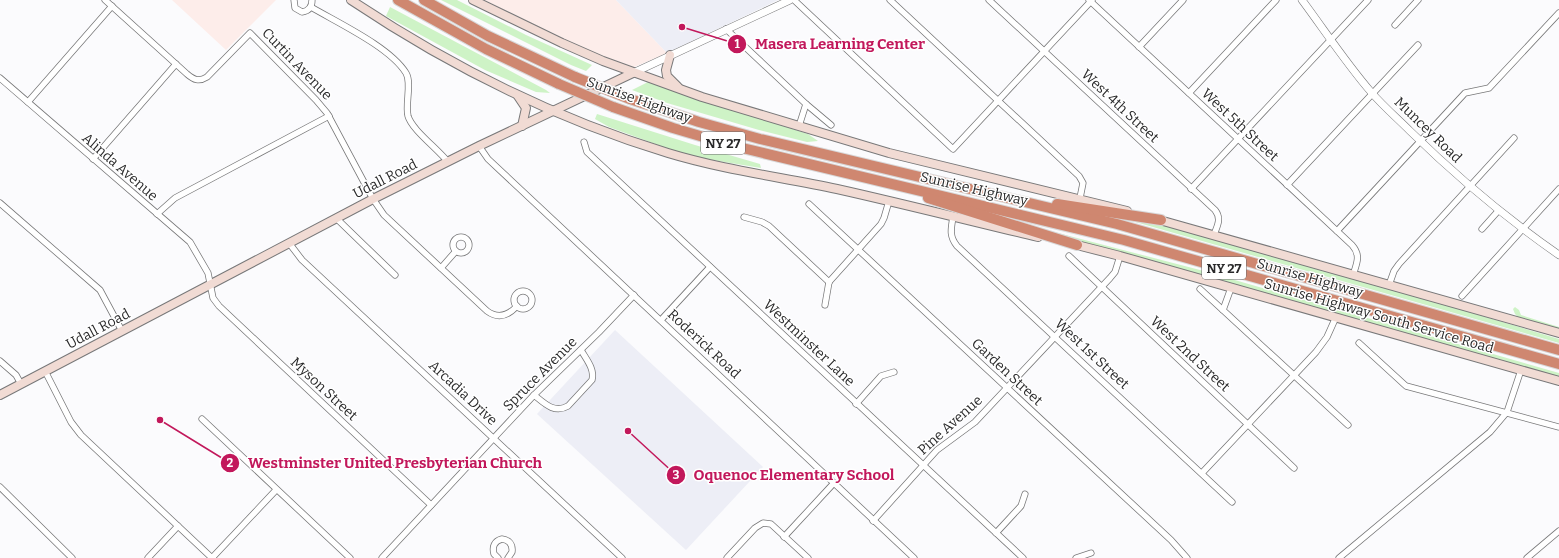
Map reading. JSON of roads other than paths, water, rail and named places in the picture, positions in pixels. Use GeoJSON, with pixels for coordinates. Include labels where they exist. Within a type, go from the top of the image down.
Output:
{"type":"FeatureCollection","features":[{"type":"Feature","properties":{"kind":"highway","name":"Sunrise Highway"},"geometry":{"type":"LineString","coordinates":[[398,0],[486,49],[559,84],[613,107],[673,128],[729,145],[1124,240],[1559,364]]}},
{"type":"Feature","properties":{"kind":"highway","name":"Sunrise Highway"},"geometry":{"type":"LineString","coordinates":[[424,0],[493,38],[575,77],[630,99],[689,119],[752,137],[1123,226],[1559,350]]}},
{"type":"Feature","properties":{"kind":"highway"},"geometry":{"type":"LineString","coordinates":[[887,183],[935,201],[1077,245]]}},
{"type":"Feature","properties":{"kind":"highway"},"geometry":{"type":"LineString","coordinates":[[1014,199],[1062,204],[1161,220]]}},
{"type":"Feature","properties":{"kind":"main road"},"geometry":{"type":"LineString","coordinates":[[351,0],[434,51],[516,94],[626,139],[698,161],[889,201],[1077,245]]}},
{"type":"Feature","properties":{"kind":"main road","name":"Sunrise Highway"},"geometry":{"type":"LineString","coordinates":[[473,0],[562,43],[633,73],[682,90],[799,126],[909,158],[1080,198],[1161,220],[1559,333]]}},
{"type":"Feature","properties":{"kind":"main road"},"geometry":{"type":"LineString","coordinates":[[670,55],[666,76],[682,90]]}},
{"type":"Feature","properties":{"kind":"main road","name":"Udall Road"},"geometry":{"type":"LineString","coordinates":[[0,395],[373,199],[479,146],[633,73]]}},
{"type":"Feature","properties":{"kind":"main road"},"geometry":{"type":"LineString","coordinates":[[516,94],[524,103],[526,108],[522,126]]}},
{"type":"Feature","properties":{"kind":"main road","name":"Sunrise Highway South Service Road"},"geometry":{"type":"LineString","coordinates":[[1077,245],[1559,381]]}},
{"type":"Feature","properties":{"kind":"street","name":"Curtin Avenue"},"geometry":{"type":"LineString","coordinates":[[105,0],[176,64],[193,78],[198,80],[209,75],[250,33],[320,104],[329,116],[373,199],[384,215],[487,311],[494,315],[501,316],[514,310],[517,306]]}},
{"type":"Feature","properties":{"kind":"street"},"geometry":{"type":"LineString","coordinates":[[294,0],[294,4],[298,10],[305,11],[311,7],[312,0]]}},
{"type":"Feature","properties":{"kind":"street","name":"Udall Road"},"geometry":{"type":"LineString","coordinates":[[633,73],[790,0]]}},
{"type":"Feature","properties":{"kind":"street"},"geometry":{"type":"LineString","coordinates":[[794,0],[953,149],[1090,1]]}},
{"type":"Feature","properties":{"kind":"street"},"geometry":{"type":"LineString","coordinates":[[890,0],[1081,178],[1083,186],[1080,198]]}},
{"type":"Feature","properties":{"kind":"street","name":"West 4th Street"},"geometry":{"type":"LineString","coordinates":[[989,0],[1218,215],[1219,222],[1214,235]]}},
{"type":"Feature","properties":{"kind":"street"},"geometry":{"type":"LineString","coordinates":[[1139,47],[1183,0]]}},
{"type":"Feature","properties":{"kind":"street"},"geometry":{"type":"LineString","coordinates":[[1189,94],[1276,0]]}},
{"type":"Feature","properties":{"kind":"street","name":"Muncey Road"},"geometry":{"type":"LineString","coordinates":[[1302,0],[1330,40],[1372,94],[1420,141],[1470,186],[1559,255]]}},
{"type":"Feature","properties":{"kind":"street"},"geometry":{"type":"LineString","coordinates":[[1191,189],[1368,0]]}},
{"type":"Feature","properties":{"kind":"street"},"geometry":{"type":"LineString","coordinates":[[1395,25],[1418,0]]}},
{"type":"Feature","properties":{"kind":"street","name":"West 5th Street"},"geometry":{"type":"LineString","coordinates":[[1090,1],[1352,245],[1357,253],[1358,259],[1353,275]]}},
{"type":"Feature","properties":{"kind":"street"},"geometry":{"type":"LineString","coordinates":[[28,102],[112,6]]}},
{"type":"Feature","properties":{"kind":"street"},"geometry":{"type":"LineString","coordinates":[[311,7],[382,49],[407,74],[408,116],[414,126],[448,162]]}},
{"type":"Feature","properties":{"kind":"street"},"geometry":{"type":"LineString","coordinates":[[1337,231],[1465,93],[1489,88],[1559,13]]}},
{"type":"Feature","properties":{"kind":"street"},"geometry":{"type":"LineString","coordinates":[[726,29],[806,104],[831,125]]}},
{"type":"Feature","properties":{"kind":"street"},"geometry":{"type":"LineString","coordinates":[[1287,185],[1418,45]]}},
{"type":"Feature","properties":{"kind":"street"},"geometry":{"type":"LineString","coordinates":[[93,159],[176,64]]}},
{"type":"Feature","properties":{"kind":"street","name":"Alinda Avenue"},"geometry":{"type":"LineString","coordinates":[[0,78],[192,244],[208,273],[210,284]]}},
{"type":"Feature","properties":{"kind":"street"},"geometry":{"type":"LineString","coordinates":[[799,126],[806,104]]}},
{"type":"Feature","properties":{"kind":"street"},"geometry":{"type":"LineString","coordinates":[[157,214],[174,198],[275,146],[329,116]]}},
{"type":"Feature","properties":{"kind":"street"},"geometry":{"type":"LineString","coordinates":[[1389,285],[1394,271],[1399,264],[1514,138]]}},
{"type":"Feature","properties":{"kind":"street","name":"Westminster Lane"},"geometry":{"type":"LineString","coordinates":[[584,142],[587,152],[1023,558]]}},
{"type":"Feature","properties":{"kind":"street","name":"Roderick Road"},"geometry":{"type":"LineString","coordinates":[[479,146],[488,159],[661,320],[833,484],[914,558]]}},
{"type":"Feature","properties":{"kind":"street"},"geometry":{"type":"LineString","coordinates":[[1462,296],[1559,189]]}},
{"type":"Feature","properties":{"kind":"street"},"geometry":{"type":"LineString","coordinates":[[825,305],[829,282],[883,221],[889,201]]}},
{"type":"Feature","properties":{"kind":"street"},"geometry":{"type":"LineString","coordinates":[[0,203],[100,290],[122,331]]}},
{"type":"Feature","properties":{"kind":"street","name":"Garden Street"},"geometry":{"type":"LineString","coordinates":[[809,204],[1165,535],[1187,558]]}},
{"type":"Feature","properties":{"kind":"street"},"geometry":{"type":"LineString","coordinates":[[1482,229],[1499,210]]}},
{"type":"Feature","properties":{"kind":"street"},"geometry":{"type":"LineString","coordinates":[[744,217],[762,222],[769,226],[829,282]]}},
{"type":"Feature","properties":{"kind":"street","name":"West 1st Street"},"geometry":{"type":"LineString","coordinates":[[954,217],[950,233],[957,246],[1232,502]]}},
{"type":"Feature","properties":{"kind":"street"},"geometry":{"type":"LineString","coordinates":[[336,218],[395,275]]}},
{"type":"Feature","properties":{"kind":"street","name":"Arcadia Drive"},"geometry":{"type":"LineString","coordinates":[[289,243],[302,260],[622,558]]}},
{"type":"Feature","properties":{"kind":"street"},"geometry":{"type":"LineString","coordinates":[[441,268],[456,251]]}},
{"type":"Feature","properties":{"kind":"street","name":"West 2nd Street"},"geometry":{"type":"LineString","coordinates":[[1069,256],[1294,468]]}},
{"type":"Feature","properties":{"kind":"street","name":"Pine Avenue"},"geometry":{"type":"LineString","coordinates":[[873,521],[923,465],[946,442],[975,422],[1102,287],[1113,275],[1120,256]]}},
{"type":"Feature","properties":{"kind":"street"},"geometry":{"type":"LineString","coordinates":[[661,320],[710,268]]}},
{"type":"Feature","properties":{"kind":"street","name":"Myson Street"},"geometry":{"type":"LineString","coordinates":[[210,284],[213,298],[219,306],[431,505]]}},
{"type":"Feature","properties":{"kind":"street"},"geometry":{"type":"LineString","coordinates":[[1223,310],[1231,288]]}},
{"type":"Feature","properties":{"kind":"street"},"geometry":{"type":"LineString","coordinates":[[1200,289],[1348,425]]}},
{"type":"Feature","properties":{"kind":"street","name":"Spruce Avenue"},"geometry":{"type":"LineString","coordinates":[[382,558],[534,394],[581,350],[634,295]]}},
{"type":"Feature","properties":{"kind":"street"},"geometry":{"type":"LineString","coordinates":[[1202,473],[1322,344],[1336,317]]}},
{"type":"Feature","properties":{"kind":"street"},"geometry":{"type":"LineString","coordinates":[[1359,343],[1406,386],[1559,427]]}},
{"type":"Feature","properties":{"kind":"street"},"geometry":{"type":"LineString","coordinates":[[534,394],[554,409],[568,406],[592,380],[594,374],[581,350]]}},
{"type":"Feature","properties":{"kind":"street"},"geometry":{"type":"LineString","coordinates":[[0,361],[16,375],[21,384]]}},
{"type":"Feature","properties":{"kind":"street"},"geometry":{"type":"LineString","coordinates":[[1339,558],[1490,432],[1507,412],[1521,370]]}},
{"type":"Feature","properties":{"kind":"street"},"geometry":{"type":"LineString","coordinates":[[45,371],[77,431],[212,558],[276,490]]}},
{"type":"Feature","properties":{"kind":"street"},"geometry":{"type":"LineString","coordinates":[[856,404],[881,376],[894,372]]}},
{"type":"Feature","properties":{"kind":"street"},"geometry":{"type":"LineString","coordinates":[[202,420],[350,558]]}},
{"type":"Feature","properties":{"kind":"street"},"geometry":{"type":"LineString","coordinates":[[784,537],[833,484]]}},
{"type":"Feature","properties":{"kind":"street"},"geometry":{"type":"LineString","coordinates":[[0,487],[72,558]]}},
{"type":"Feature","properties":{"kind":"street"},"geometry":{"type":"LineString","coordinates":[[996,533],[1021,506],[1024,494]]}},
{"type":"Feature","properties":{"kind":"street"},"geometry":{"type":"LineString","coordinates":[[727,558],[755,528],[763,523],[771,524],[808,558]]}},
{"type":"Feature","properties":{"kind":"street"},"geometry":{"type":"LineString","coordinates":[[148,558],[178,526]]}},
{"type":"Feature","properties":{"kind":"street"},"geometry":{"type":"LineString","coordinates":[[1527,558],[1559,531]]}},
{"type":"Feature","properties":{"kind":"street"},"geometry":{"type":"LineString","coordinates":[[498,558],[494,554],[493,546],[502,539],[512,544],[512,552],[508,558]]}},
{"type":"Feature","properties":{"kind":"street"},"geometry":{"type":"LineString","coordinates":[[1076,558],[1090,553]]}},
{"type":"Feature","properties":{"kind":"place","name":"Masera Learning Center"},"geometry":{"type":"Point","coordinates":[682,27]}},
{"type":"Feature","properties":{"kind":"place","name":"Westminster United Presbyterian Church"},"geometry":{"type":"Point","coordinates":[160,420]}},
{"type":"Feature","properties":{"kind":"place","name":"Oquenoc Elementary School"},"geometry":{"type":"Point","coordinates":[628,431]}}]}
